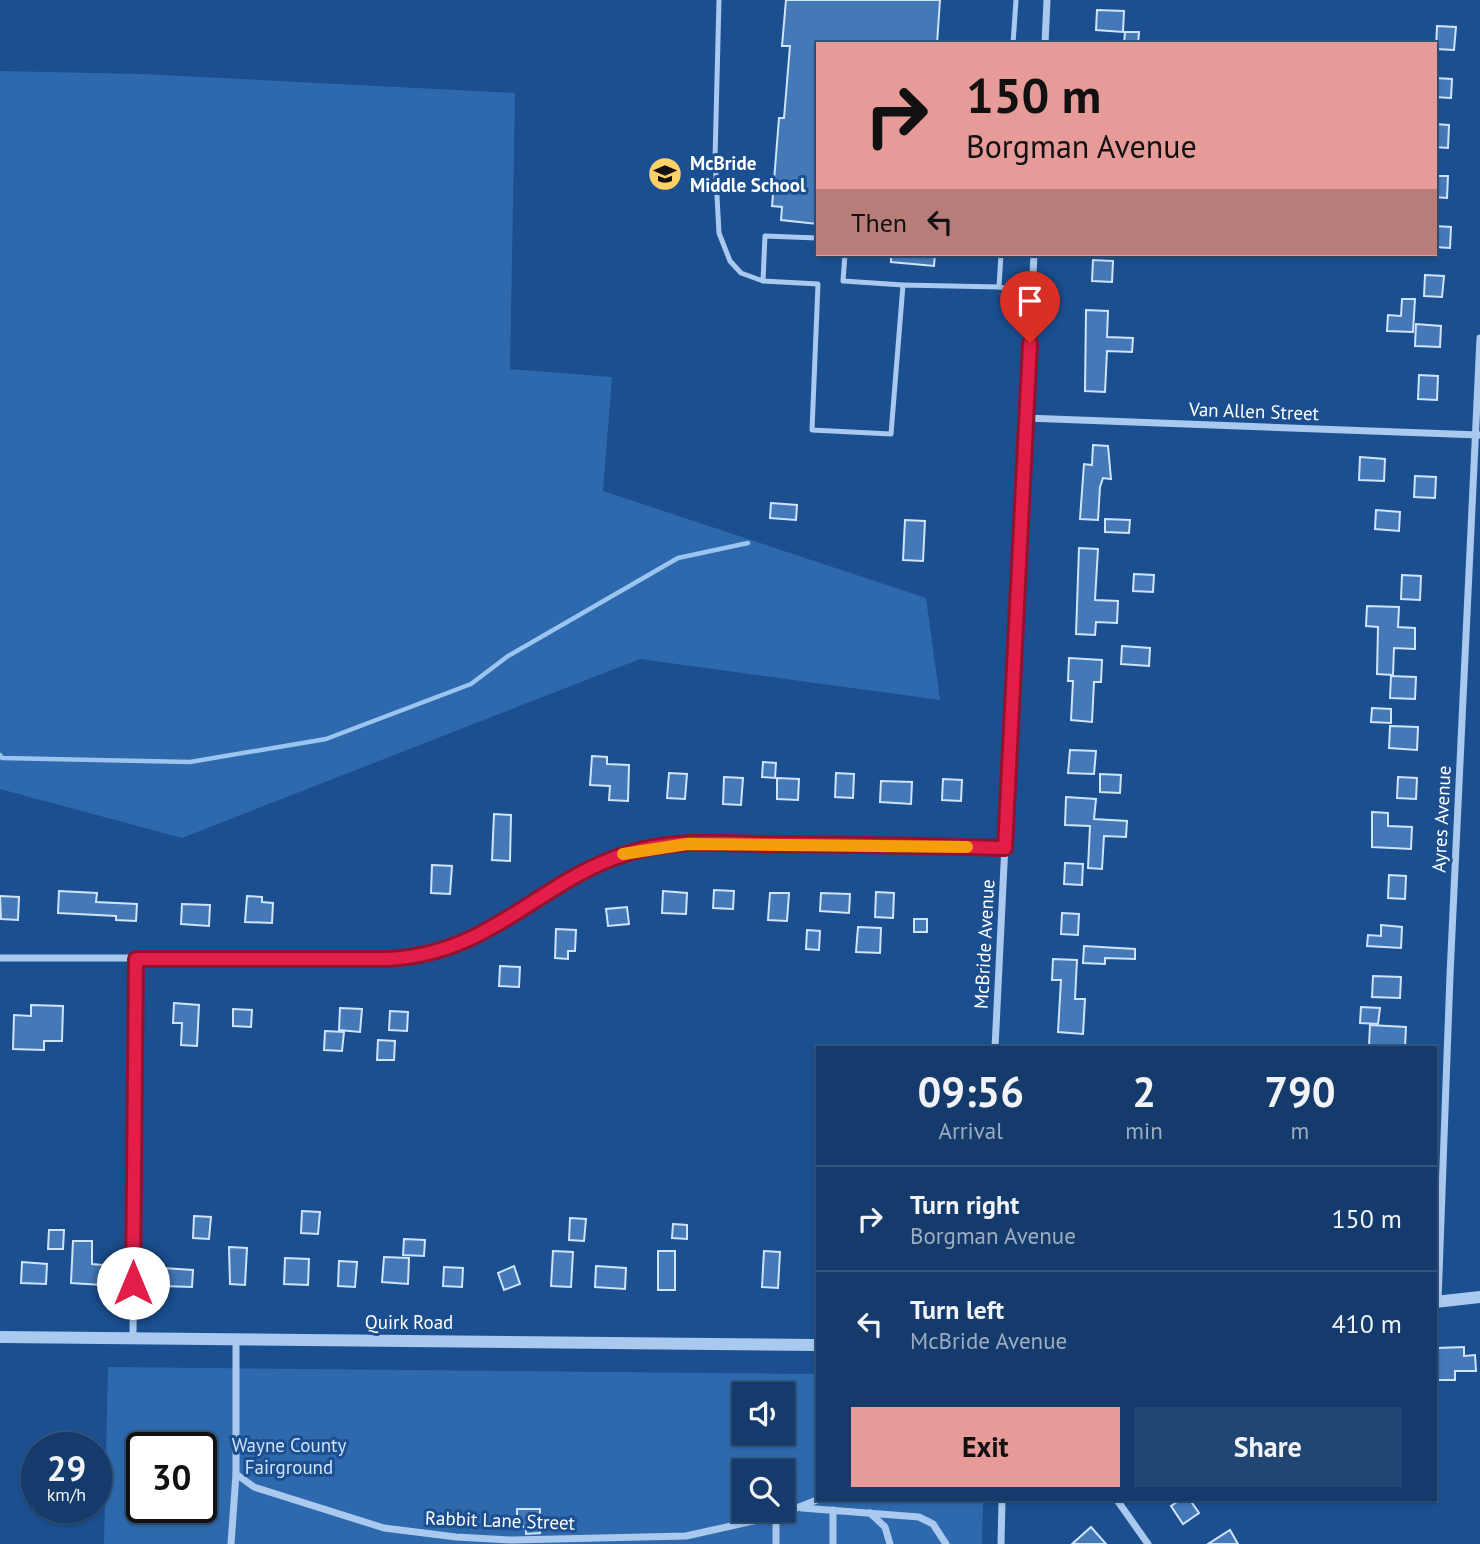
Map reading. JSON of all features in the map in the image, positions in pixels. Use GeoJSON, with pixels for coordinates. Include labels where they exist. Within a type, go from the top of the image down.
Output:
{"type":"FeatureCollection","features":[{"type":"Feature","properties":{"kind":"street"},"geometry":{"type":"LineString","coordinates":[[1045,42],[1047,0]]}},
{"type":"Feature","properties":{"kind":"street","name":"McBride Avenue"},"geometry":{"type":"LineString","coordinates":[[995,1046],[1034,256]]}},
{"type":"Feature","properties":{"kind":"street","name":"Ayres Avenue"},"geometry":{"type":"LineString","coordinates":[[1437,1277],[1478,435],[1480,338]]}},
{"type":"Feature","properties":{"kind":"street","name":"Van Allen Street"},"geometry":{"type":"LineString","coordinates":[[1026,418],[1478,435]]}},
{"type":"Feature","properties":{"kind":"street"},"geometry":{"type":"LineString","coordinates":[[0,958],[389,959],[423,956],[488,932],[598,864],[633,851],[663,845],[811,844],[1005,848]]}},
{"type":"Feature","properties":{"kind":"street"},"geometry":{"type":"LineString","coordinates":[[133,1337],[136,959]]}},
{"type":"Feature","properties":{"kind":"street"},"geometry":{"type":"LineString","coordinates":[[1437,1301],[1480,1297]]}},
{"type":"Feature","properties":{"kind":"street","name":"Quirk Road"},"geometry":{"type":"LineString","coordinates":[[0,1336],[816,1345]]}},
{"type":"Feature","properties":{"kind":"street"},"geometry":{"type":"LineString","coordinates":[[231,1544],[236,1474],[236,1340]]}},
{"type":"Feature","properties":{"kind":"street","name":"Rabbit Lane Street"},"geometry":{"type":"LineString","coordinates":[[236,1474],[254,1487],[384,1528],[456,1538],[686,1540],[754,1522]]}},
{"type":"Feature","properties":{"kind":"street","name":"Rabbit Lane Street"},"geometry":{"type":"LineString","coordinates":[[795,1510],[816,1501]]}},
{"type":"Feature","properties":{"kind":"street"},"geometry":{"type":"LineString","coordinates":[[1001,1544],[1002,1501]]}},
{"type":"Feature","properties":{"kind":"street"},"geometry":{"type":"LineString","coordinates":[[1118,1501],[1148,1544]]}},
{"type":"Feature","properties":{"kind":"street"},"geometry":{"type":"LineString","coordinates":[[802,1508],[919,1517],[933,1524],[946,1544]]}},
{"type":"Feature","properties":{"kind":"street"},"geometry":{"type":"LineString","coordinates":[[833,1510],[833,1544]]}},
{"type":"Feature","properties":{"kind":"street"},"geometry":{"type":"LineString","coordinates":[[869,1512],[885,1527],[890,1544]]}},
{"type":"Feature","properties":{"kind":"street"},"geometry":{"type":"LineString","coordinates":[[776,1522],[776,1544]]}},
{"type":"Feature","properties":{"kind":"lane"},"geometry":{"type":"LineString","coordinates":[[719,0],[715,159],[719,233],[730,261],[741,272],[763,281],[818,284],[812,430],[891,434],[903,285]]}},
{"type":"Feature","properties":{"kind":"lane"},"geometry":{"type":"LineString","coordinates":[[1013,42],[1016,0]]}},
{"type":"Feature","properties":{"kind":"lane"},"geometry":{"type":"LineString","coordinates":[[763,281],[765,236],[816,238]]}},
{"type":"Feature","properties":{"kind":"lane"},"geometry":{"type":"LineString","coordinates":[[845,256],[843,281],[999,287],[1032,293]]}},
{"type":"Feature","properties":{"kind":"lane"},"geometry":{"type":"LineString","coordinates":[[999,287],[1001,256]]}},
{"type":"Feature","properties":{"kind":"green space"},"geometry":{"type":"Polygon","coordinates":[[[0,71],[141,74],[515,93],[510,369],[612,377],[603,491],[926,598],[940,700],[640,659],[182,838],[0,789],[0,71]]]}},
{"type":"Feature","properties":{"kind":"green space","name":"Wayne County Fairground"},"geometry":{"type":"Polygon","coordinates":[[[108,1367],[816,1374],[816,1501],[983,1501],[982,1544],[104,1544],[104,1523],[112,1523],[112,1432],[107,1432],[108,1367]]]}},
{"type":"Feature","properties":{"kind":"building"},"geometry":{"type":"Polygon","coordinates":[[[786,0],[940,0],[937,42],[816,42],[816,224],[781,220],[782,207],[772,206],[779,118],[784,118],[790,46],[782,46],[786,0]]]}},
{"type":"Feature","properties":{"kind":"building"},"geometry":{"type":"Polygon","coordinates":[[[1097,10],[1124,11],[1123,32],[1096,30],[1097,10]]]}},
{"type":"Feature","properties":{"kind":"building"},"geometry":{"type":"Polygon","coordinates":[[[1437,26],[1456,27],[1454,50],[1437,49],[1437,26]]]}},
{"type":"Feature","properties":{"kind":"building"},"geometry":{"type":"Polygon","coordinates":[[[1125,32],[1139,32],[1138,42],[1124,42],[1125,32]]]}},
{"type":"Feature","properties":{"kind":"building"},"geometry":{"type":"Polygon","coordinates":[[[1437,78],[1452,79],[1451,98],[1437,97],[1437,78]]]}},
{"type":"Feature","properties":{"kind":"building"},"geometry":{"type":"Polygon","coordinates":[[[1437,124],[1449,125],[1448,148],[1437,147],[1437,124]]]}},
{"type":"Feature","properties":{"kind":"building"},"geometry":{"type":"Polygon","coordinates":[[[1437,176],[1448,176],[1447,198],[1437,197],[1437,176]]]}},
{"type":"Feature","properties":{"kind":"building"},"geometry":{"type":"Polygon","coordinates":[[[1437,226],[1451,227],[1450,248],[1437,247],[1437,226]]]}},
{"type":"Feature","properties":{"kind":"building"},"geometry":{"type":"Polygon","coordinates":[[[891,256],[935,256],[934,266],[891,262],[891,256]]]}},
{"type":"Feature","properties":{"kind":"building"},"geometry":{"type":"Polygon","coordinates":[[[1093,260],[1113,261],[1112,282],[1092,281],[1093,260]]]}},
{"type":"Feature","properties":{"kind":"building"},"geometry":{"type":"Polygon","coordinates":[[[1425,275],[1444,276],[1442,297],[1424,296],[1425,275]]]}},
{"type":"Feature","properties":{"kind":"building"},"geometry":{"type":"Polygon","coordinates":[[[1402,299],[1415,299],[1413,332],[1387,331],[1388,315],[1401,316],[1402,299]]]}},
{"type":"Feature","properties":{"kind":"building"},"geometry":{"type":"Polygon","coordinates":[[[1086,310],[1108,311],[1107,337],[1133,338],[1132,352],[1107,351],[1105,392],[1085,391],[1086,310]]]}},
{"type":"Feature","properties":{"kind":"building"},"geometry":{"type":"Polygon","coordinates":[[[1416,324],[1441,326],[1440,347],[1415,346],[1416,324]]]}},
{"type":"Feature","properties":{"kind":"building"},"geometry":{"type":"Polygon","coordinates":[[[1419,375],[1438,376],[1437,400],[1418,399],[1419,375]]]}},
{"type":"Feature","properties":{"kind":"building"},"geometry":{"type":"Polygon","coordinates":[[[1093,445],[1108,446],[1111,479],[1103,478],[1100,487],[1098,520],[1080,519],[1084,464],[1092,465],[1093,445]]]}},
{"type":"Feature","properties":{"kind":"building"},"geometry":{"type":"Polygon","coordinates":[[[1360,457],[1385,459],[1384,481],[1359,480],[1360,457]]]}},
{"type":"Feature","properties":{"kind":"building"},"geometry":{"type":"Polygon","coordinates":[[[1415,476],[1436,477],[1435,498],[1414,497],[1415,476]]]}},
{"type":"Feature","properties":{"kind":"building"},"geometry":{"type":"Polygon","coordinates":[[[771,503],[797,505],[796,520],[770,518],[771,503]]]}},
{"type":"Feature","properties":{"kind":"building"},"geometry":{"type":"Polygon","coordinates":[[[1376,510],[1400,512],[1399,531],[1375,529],[1376,510]]]}},
{"type":"Feature","properties":{"kind":"building"},"geometry":{"type":"Polygon","coordinates":[[[1105,519],[1130,520],[1129,533],[1105,532],[1105,519]]]}},
{"type":"Feature","properties":{"kind":"building"},"geometry":{"type":"Polygon","coordinates":[[[905,520],[925,521],[923,561],[903,560],[905,520]]]}},
{"type":"Feature","properties":{"kind":"building"},"geometry":{"type":"Polygon","coordinates":[[[1079,548],[1098,549],[1095,600],[1118,601],[1117,623],[1096,622],[1095,635],[1076,634],[1079,548]]]}},
{"type":"Feature","properties":{"kind":"building"},"geometry":{"type":"Polygon","coordinates":[[[1134,574],[1154,575],[1153,592],[1133,591],[1134,574]]]}},
{"type":"Feature","properties":{"kind":"building"},"geometry":{"type":"Polygon","coordinates":[[[1402,575],[1421,576],[1420,600],[1401,599],[1402,575]]]}},
{"type":"Feature","properties":{"kind":"building"},"geometry":{"type":"Polygon","coordinates":[[[1367,606],[1399,607],[1398,627],[1415,628],[1415,649],[1394,648],[1393,675],[1377,674],[1378,627],[1366,626],[1367,606]]]}},
{"type":"Feature","properties":{"kind":"building"},"geometry":{"type":"Polygon","coordinates":[[[1122,646],[1150,648],[1149,666],[1121,664],[1122,646]]]}},
{"type":"Feature","properties":{"kind":"building"},"geometry":{"type":"Polygon","coordinates":[[[1069,658],[1102,660],[1101,682],[1094,682],[1092,722],[1071,720],[1073,681],[1068,681],[1069,658]]]}},
{"type":"Feature","properties":{"kind":"building"},"geometry":{"type":"Polygon","coordinates":[[[1391,676],[1416,677],[1415,699],[1390,698],[1391,676]]]}},
{"type":"Feature","properties":{"kind":"building"},"geometry":{"type":"Polygon","coordinates":[[[1372,708],[1391,709],[1391,723],[1371,722],[1372,708]]]}},
{"type":"Feature","properties":{"kind":"building"},"geometry":{"type":"Polygon","coordinates":[[[1390,726],[1418,727],[1417,750],[1389,748],[1390,726]]]}},
{"type":"Feature","properties":{"kind":"building"},"geometry":{"type":"Polygon","coordinates":[[[1070,750],[1096,751],[1094,774],[1068,773],[1070,750]]]}},
{"type":"Feature","properties":{"kind":"building"},"geometry":{"type":"Polygon","coordinates":[[[592,756],[607,757],[607,764],[629,765],[628,801],[609,800],[610,786],[590,785],[592,756]]]}},
{"type":"Feature","properties":{"kind":"building"},"geometry":{"type":"Polygon","coordinates":[[[763,762],[776,763],[775,778],[762,777],[763,762]]]}},
{"type":"Feature","properties":{"kind":"building"},"geometry":{"type":"Polygon","coordinates":[[[669,773],[687,774],[685,799],[667,798],[669,773]]]}},
{"type":"Feature","properties":{"kind":"building"},"geometry":{"type":"Polygon","coordinates":[[[836,773],[854,774],[853,798],[835,797],[836,773]]]}},
{"type":"Feature","properties":{"kind":"building"},"geometry":{"type":"Polygon","coordinates":[[[1100,774],[1121,775],[1120,793],[1100,792],[1100,774]]]}},
{"type":"Feature","properties":{"kind":"building"},"geometry":{"type":"Polygon","coordinates":[[[724,777],[743,778],[741,805],[723,804],[724,777]]]}},
{"type":"Feature","properties":{"kind":"building"},"geometry":{"type":"Polygon","coordinates":[[[1398,777],[1417,778],[1416,799],[1397,798],[1398,777]]]}},
{"type":"Feature","properties":{"kind":"building"},"geometry":{"type":"Polygon","coordinates":[[[777,778],[799,779],[798,800],[777,799],[777,778]]]}},
{"type":"Feature","properties":{"kind":"building"},"geometry":{"type":"Polygon","coordinates":[[[943,779],[962,780],[961,801],[942,800],[943,779]]]}},
{"type":"Feature","properties":{"kind":"building"},"geometry":{"type":"Polygon","coordinates":[[[881,781],[912,782],[911,804],[880,802],[881,781]]]}},
{"type":"Feature","properties":{"kind":"building"},"geometry":{"type":"Polygon","coordinates":[[[1066,797],[1096,799],[1094,819],[1127,821],[1126,837],[1104,836],[1102,869],[1088,868],[1090,826],[1065,825],[1066,797]]]}},
{"type":"Feature","properties":{"kind":"building"},"geometry":{"type":"Polygon","coordinates":[[[1372,812],[1388,813],[1388,826],[1412,827],[1411,849],[1372,847],[1372,812]]]}},
{"type":"Feature","properties":{"kind":"building"},"geometry":{"type":"Polygon","coordinates":[[[494,814],[511,815],[510,861],[492,860],[494,814]]]}},
{"type":"Feature","properties":{"kind":"building"},"geometry":{"type":"Polygon","coordinates":[[[1065,863],[1083,864],[1082,885],[1064,884],[1065,863]]]}},
{"type":"Feature","properties":{"kind":"building"},"geometry":{"type":"Polygon","coordinates":[[[432,865],[452,866],[450,894],[431,893],[432,865]]]}},
{"type":"Feature","properties":{"kind":"building"},"geometry":{"type":"Polygon","coordinates":[[[1389,875],[1406,876],[1405,899],[1388,898],[1389,875]]]}},
{"type":"Feature","properties":{"kind":"building"},"geometry":{"type":"Polygon","coordinates":[[[714,890],[734,891],[733,909],[713,908],[714,890]]]}},
{"type":"Feature","properties":{"kind":"building"},"geometry":{"type":"Polygon","coordinates":[[[59,891],[97,893],[96,902],[137,904],[136,921],[116,920],[116,916],[58,913],[59,891]]]}},
{"type":"Feature","properties":{"kind":"building"},"geometry":{"type":"Polygon","coordinates":[[[663,891],[687,893],[686,914],[662,913],[663,891]]]}},
{"type":"Feature","properties":{"kind":"building"},"geometry":{"type":"Polygon","coordinates":[[[876,892],[894,893],[893,918],[875,917],[876,892]]]}},
{"type":"Feature","properties":{"kind":"building"},"geometry":{"type":"Polygon","coordinates":[[[770,893],[789,893],[787,921],[768,920],[770,893]]]}},
{"type":"Feature","properties":{"kind":"building"},"geometry":{"type":"Polygon","coordinates":[[[821,893],[850,894],[849,913],[820,911],[821,893]]]}},
{"type":"Feature","properties":{"kind":"building"},"geometry":{"type":"Polygon","coordinates":[[[0,896],[19,897],[18,920],[1,919],[0,896]]]}},
{"type":"Feature","properties":{"kind":"building"},"geometry":{"type":"Polygon","coordinates":[[[247,896],[262,897],[262,902],[273,903],[272,923],[245,922],[247,896]]]}},
{"type":"Feature","properties":{"kind":"building"},"geometry":{"type":"Polygon","coordinates":[[[182,904],[210,905],[209,926],[181,924],[182,904]]]}},
{"type":"Feature","properties":{"kind":"building"},"geometry":{"type":"Polygon","coordinates":[[[627,907],[629,924],[608,926],[606,909],[627,907]]]}},
{"type":"Feature","properties":{"kind":"building"},"geometry":{"type":"Polygon","coordinates":[[[1062,913],[1079,914],[1078,935],[1061,934],[1062,913]]]}},
{"type":"Feature","properties":{"kind":"building"},"geometry":{"type":"Polygon","coordinates":[[[914,919],[927,919],[927,932],[914,932],[914,919]]]}},
{"type":"Feature","properties":{"kind":"building"},"geometry":{"type":"Polygon","coordinates":[[[1381,925],[1402,927],[1401,948],[1367,946],[1368,935],[1381,936],[1381,925]]]}},
{"type":"Feature","properties":{"kind":"building"},"geometry":{"type":"Polygon","coordinates":[[[858,927],[881,928],[880,953],[856,952],[858,927]]]}},
{"type":"Feature","properties":{"kind":"building"},"geometry":{"type":"Polygon","coordinates":[[[556,929],[576,930],[575,951],[568,951],[568,959],[555,958],[556,929]]]}},
{"type":"Feature","properties":{"kind":"building"},"geometry":{"type":"Polygon","coordinates":[[[807,930],[820,931],[819,950],[806,949],[807,930]]]}},
{"type":"Feature","properties":{"kind":"building"},"geometry":{"type":"Polygon","coordinates":[[[1084,946],[1135,949],[1135,959],[1105,958],[1105,964],[1083,963],[1084,946]]]}},
{"type":"Feature","properties":{"kind":"building"},"geometry":{"type":"Polygon","coordinates":[[[1053,959],[1077,960],[1075,999],[1085,999],[1083,1034],[1058,1032],[1061,980],[1052,980],[1053,959]]]}},
{"type":"Feature","properties":{"kind":"building"},"geometry":{"type":"Polygon","coordinates":[[[500,966],[520,967],[519,987],[499,986],[500,966]]]}},
{"type":"Feature","properties":{"kind":"building"},"geometry":{"type":"Polygon","coordinates":[[[1373,976],[1401,977],[1400,998],[1372,997],[1373,976]]]}},
{"type":"Feature","properties":{"kind":"building"},"geometry":{"type":"Polygon","coordinates":[[[174,1003],[199,1005],[197,1046],[181,1045],[182,1023],[173,1023],[174,1003]]]}},
{"type":"Feature","properties":{"kind":"building"},"geometry":{"type":"Polygon","coordinates":[[[31,1005],[63,1006],[62,1041],[44,1041],[44,1050],[13,1049],[14,1015],[31,1016],[31,1005]]]}},
{"type":"Feature","properties":{"kind":"building"},"geometry":{"type":"Polygon","coordinates":[[[1361,1007],[1380,1008],[1378,1024],[1360,1023],[1361,1007]]]}},
{"type":"Feature","properties":{"kind":"building"},"geometry":{"type":"Polygon","coordinates":[[[340,1008],[362,1009],[360,1032],[339,1030],[340,1008]]]}},
{"type":"Feature","properties":{"kind":"building"},"geometry":{"type":"Polygon","coordinates":[[[233,1009],[252,1010],[251,1027],[233,1026],[233,1009]]]}},
{"type":"Feature","properties":{"kind":"building"},"geometry":{"type":"Polygon","coordinates":[[[390,1011],[408,1012],[407,1031],[389,1030],[390,1011]]]}},
{"type":"Feature","properties":{"kind":"building"},"geometry":{"type":"Polygon","coordinates":[[[1370,1025],[1406,1027],[1405,1046],[1369,1046],[1370,1025]]]}},
{"type":"Feature","properties":{"kind":"building"},"geometry":{"type":"Polygon","coordinates":[[[325,1031],[344,1032],[342,1051],[324,1050],[325,1031]]]}},
{"type":"Feature","properties":{"kind":"building"},"geometry":{"type":"Polygon","coordinates":[[[378,1040],[395,1041],[394,1060],[377,1060],[378,1040]]]}},
{"type":"Feature","properties":{"kind":"building"},"geometry":{"type":"Polygon","coordinates":[[[302,1211],[320,1212],[318,1234],[301,1233],[302,1211]]]}},
{"type":"Feature","properties":{"kind":"building"},"geometry":{"type":"Polygon","coordinates":[[[194,1216],[211,1217],[209,1239],[193,1238],[194,1216]]]}},
{"type":"Feature","properties":{"kind":"building"},"geometry":{"type":"Polygon","coordinates":[[[570,1218],[586,1219],[584,1241],[569,1240],[570,1218]]]}},
{"type":"Feature","properties":{"kind":"building"},"geometry":{"type":"Polygon","coordinates":[[[673,1224],[687,1225],[687,1239],[672,1238],[673,1224]]]}},
{"type":"Feature","properties":{"kind":"building"},"geometry":{"type":"Polygon","coordinates":[[[49,1230],[64,1230],[63,1249],[48,1249],[49,1230]]]}},
{"type":"Feature","properties":{"kind":"building"},"geometry":{"type":"Polygon","coordinates":[[[404,1239],[425,1240],[424,1256],[403,1255],[404,1239]]]}},
{"type":"Feature","properties":{"kind":"building"},"geometry":{"type":"Polygon","coordinates":[[[73,1241],[92,1241],[92,1264],[103,1265],[102,1285],[71,1283],[73,1241]]]}},
{"type":"Feature","properties":{"kind":"building"},"geometry":{"type":"Polygon","coordinates":[[[229,1247],[247,1248],[245,1285],[230,1284],[229,1247]]]}},
{"type":"Feature","properties":{"kind":"building"},"geometry":{"type":"Polygon","coordinates":[[[553,1251],[573,1252],[571,1287],[551,1286],[553,1251]]]}},
{"type":"Feature","properties":{"kind":"building"},"geometry":{"type":"Polygon","coordinates":[[[658,1251],[675,1251],[675,1290],[658,1290],[658,1251]]]}},
{"type":"Feature","properties":{"kind":"building"},"geometry":{"type":"Polygon","coordinates":[[[764,1251],[780,1252],[778,1288],[762,1287],[764,1251]]]}},
{"type":"Feature","properties":{"kind":"building"},"geometry":{"type":"Polygon","coordinates":[[[384,1257],[409,1258],[408,1284],[382,1282],[384,1257]]]}},
{"type":"Feature","properties":{"kind":"building"},"geometry":{"type":"Polygon","coordinates":[[[285,1258],[309,1259],[308,1285],[284,1284],[285,1258]]]}},
{"type":"Feature","properties":{"kind":"building"},"geometry":{"type":"Polygon","coordinates":[[[339,1261],[357,1262],[355,1287],[338,1286],[339,1261]]]}},
{"type":"Feature","properties":{"kind":"building"},"geometry":{"type":"Polygon","coordinates":[[[22,1262],[47,1264],[46,1284],[21,1283],[22,1262]]]}},
{"type":"Feature","properties":{"kind":"building"},"geometry":{"type":"Polygon","coordinates":[[[514,1266],[520,1284],[504,1290],[498,1273],[514,1266]]]}},
{"type":"Feature","properties":{"kind":"building"},"geometry":{"type":"Polygon","coordinates":[[[596,1266],[626,1268],[625,1289],[595,1287],[596,1266]]]}},
{"type":"Feature","properties":{"kind":"building"},"geometry":{"type":"Polygon","coordinates":[[[444,1267],[463,1268],[462,1287],[443,1286],[444,1267]]]}},
{"type":"Feature","properties":{"kind":"building"},"geometry":{"type":"Polygon","coordinates":[[[163,1268],[193,1270],[192,1287],[162,1286],[163,1268]]]}},
{"type":"Feature","properties":{"kind":"building"},"geometry":{"type":"Polygon","coordinates":[[[1464,1347],[1464,1356],[1475,1355],[1476,1371],[1455,1371],[1455,1380],[1438,1380],[1437,1348],[1464,1347]]]}},
{"type":"Feature","properties":{"kind":"building"},"geometry":{"type":"Polygon","coordinates":[[[1178,1501],[1191,1501],[1199,1513],[1183,1524],[1171,1506],[1178,1501]]]}},
{"type":"Feature","properties":{"kind":"building"},"geometry":{"type":"Polygon","coordinates":[[[517,1509],[540,1509],[540,1533],[526,1534],[526,1527],[517,1527],[517,1509]]]}},
{"type":"Feature","properties":{"kind":"building"},"geometry":{"type":"Polygon","coordinates":[[[1091,1527],[1106,1544],[1072,1544],[1091,1527]]]}},
{"type":"Feature","properties":{"kind":"building"},"geometry":{"type":"Polygon","coordinates":[[[1230,1530],[1238,1544],[1208,1544],[1230,1530]]]}},
{"type":"Feature","properties":{"kind":"waterway"},"geometry":{"type":"LineString","coordinates":[[0,755],[2,758],[190,762],[326,739],[471,684],[508,656],[678,558],[748,543]]}},
{"type":"Feature","properties":{"kind":"slow traffic"},"geometry":{"type":"LineString","coordinates":[[623,854],[663,845],[687,844],[967,847]]}},
{"type":"Feature","properties":{"kind":"place","name":"McBride Middle School"},"geometry":{"type":"Point","coordinates":[665,174]}},
{"type":"Feature","properties":{"kind":"route"},"geometry":{"type":"LineString","coordinates":[[133,1283],[136,959],[389,959],[423,956],[488,932],[598,864],[633,851],[663,845],[825,844],[1005,848],[1030,343]]}}]}
